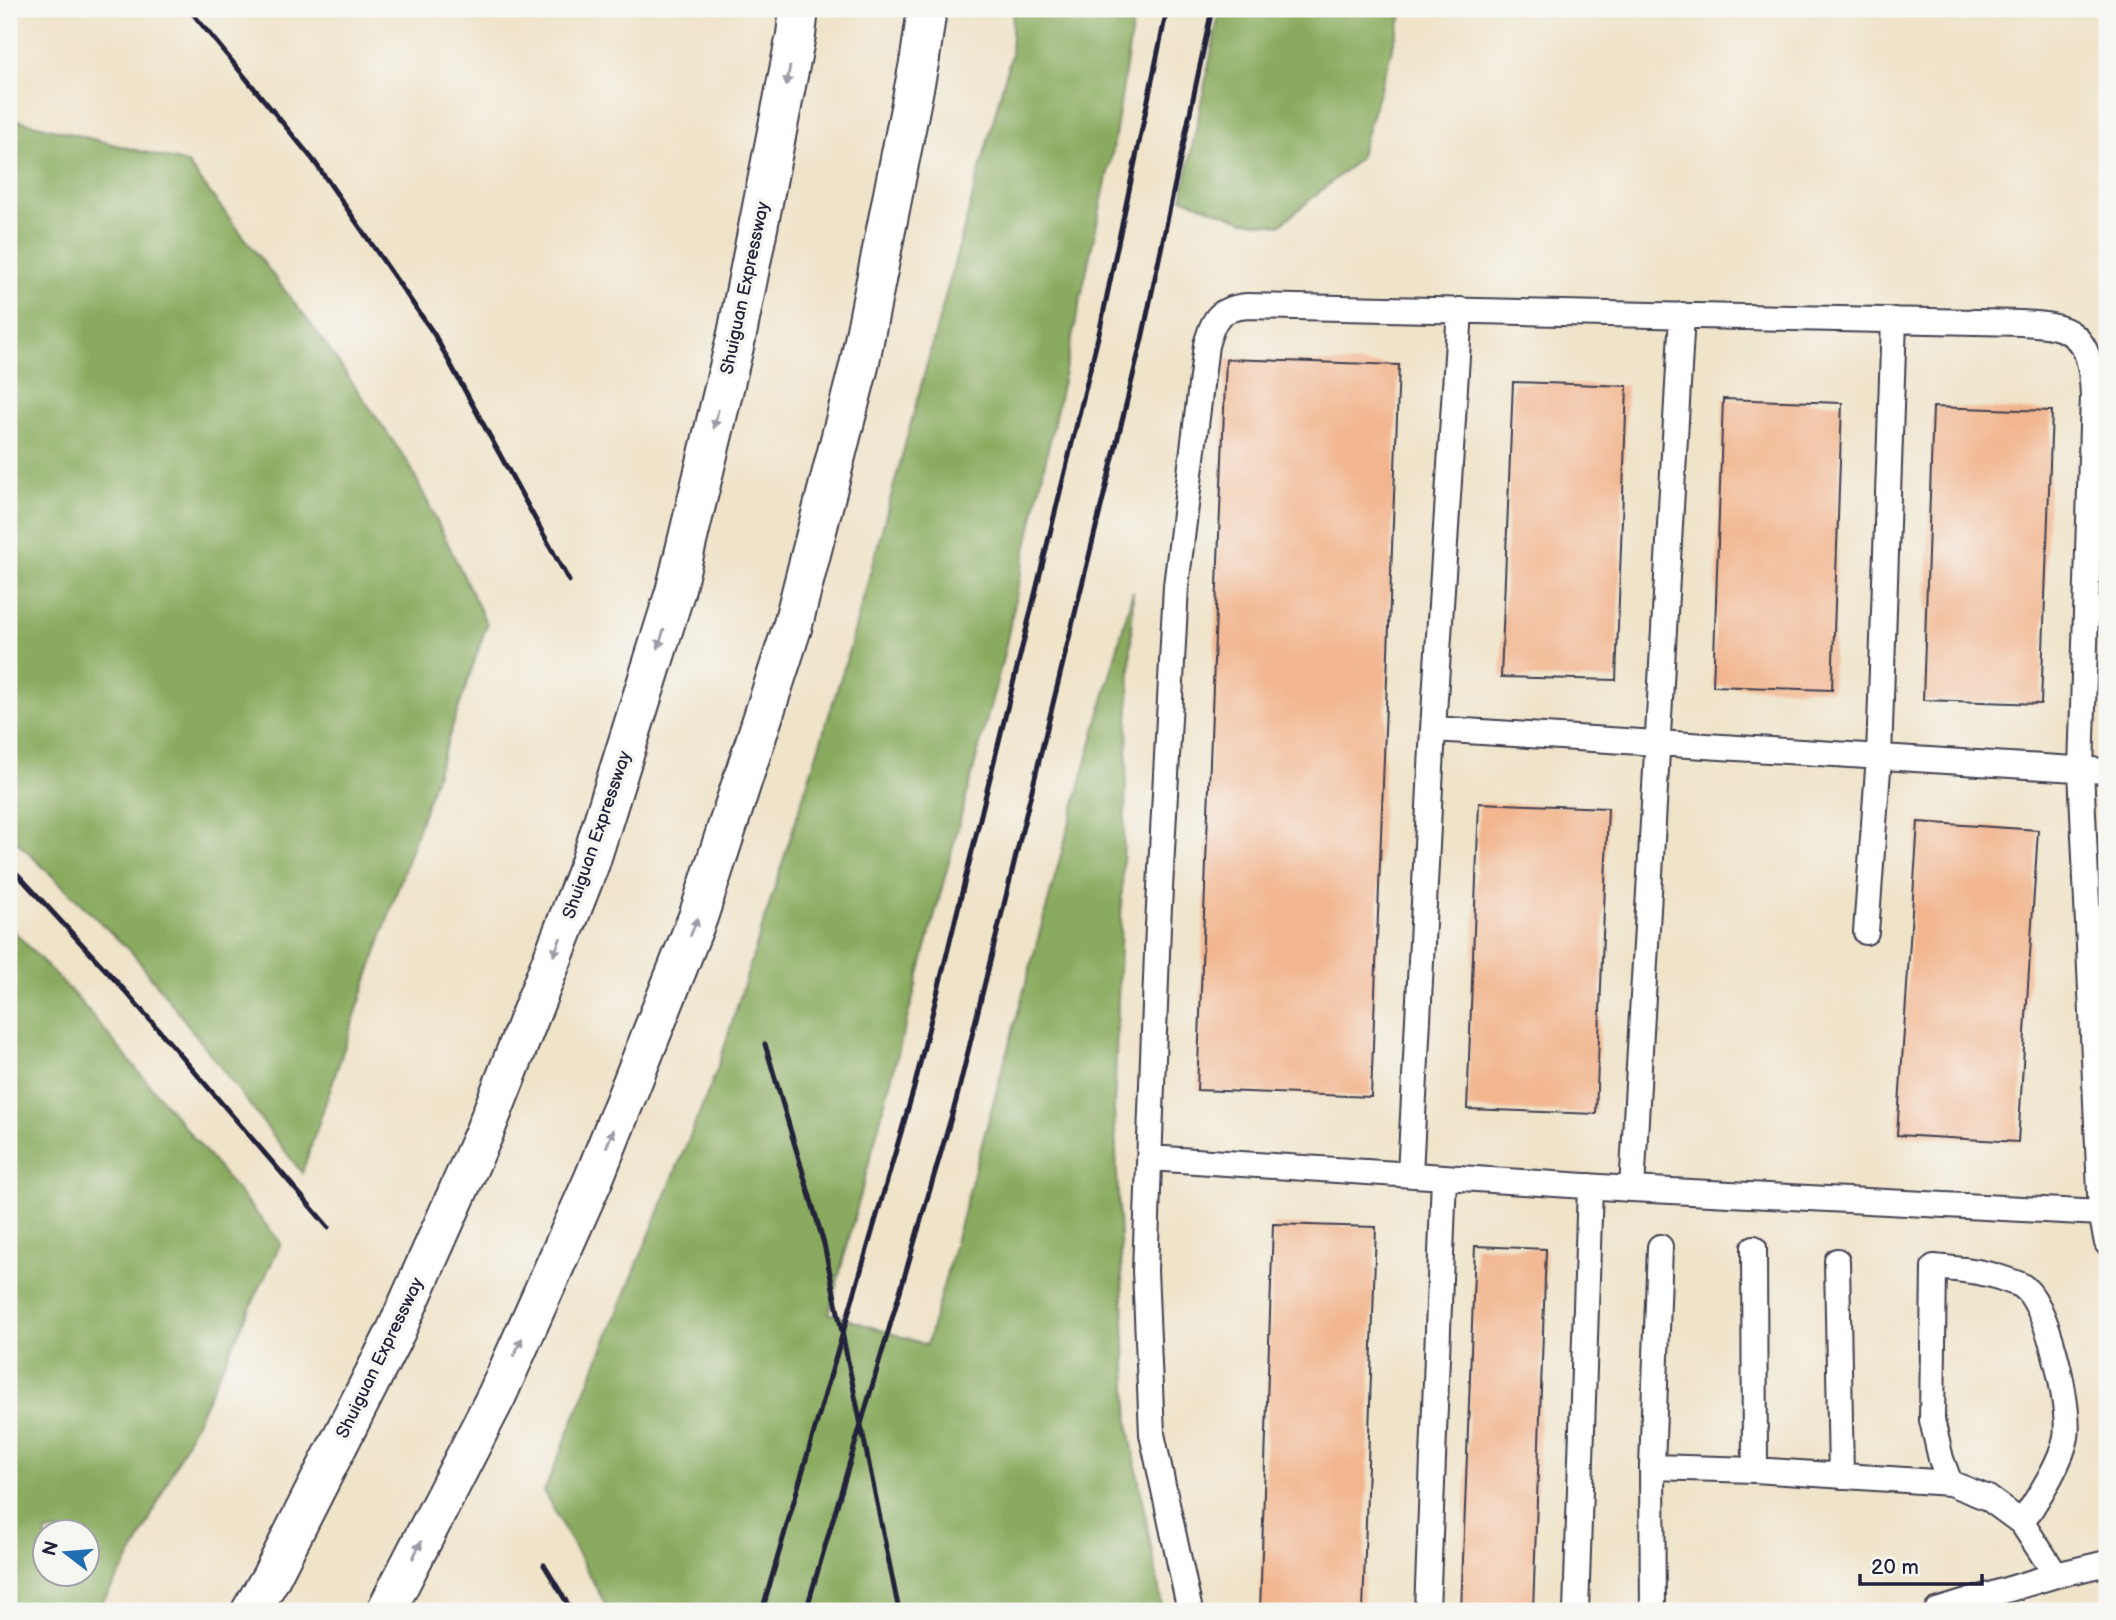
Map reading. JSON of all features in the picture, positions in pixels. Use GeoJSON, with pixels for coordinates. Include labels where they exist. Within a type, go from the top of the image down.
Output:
{"type":"FeatureCollection","features":[{"type":"Feature","properties":{"kind":"highway","name":"Shuiguan Expressway"},"geometry":{"type":"LineString","coordinates":[[251,1611],[270,1579],[395,1333],[484,1133],[590,863],[675,592],[737,334],[796,36],[799,9]]}},
{"type":"Feature","properties":{"kind":"highway"},"geometry":{"type":"LineString","coordinates":[[386,1611],[508,1371],[594,1178],[698,917],[792,628],[859,366],[920,58],[927,9]]}},
{"type":"Feature","properties":{"kind":"lane"},"geometry":{"type":"LineString","coordinates":[[1190,1611],[1153,1434],[1145,1270],[1158,926],[1176,586],[1206,345],[1212,324],[1219,314],[1232,307],[2021,323],[2061,328],[2080,341],[2092,365],[2093,396],[2081,769],[2101,1213],[2107,1243]]}},
{"type":"Feature","properties":{"kind":"lane"},"geometry":{"type":"LineString","coordinates":[[1410,1174],[1433,729],[1460,310]]}},
{"type":"Feature","properties":{"kind":"lane"},"geometry":{"type":"LineString","coordinates":[[1632,1189],[1682,315]]}},
{"type":"Feature","properties":{"kind":"lane"},"geometry":{"type":"LineString","coordinates":[[1866,932],[1879,757],[1894,320]]}},
{"type":"Feature","properties":{"kind":"lane"},"geometry":{"type":"LineString","coordinates":[[1433,729],[2107,771]]}},
{"type":"Feature","properties":{"kind":"lane"},"geometry":{"type":"LineString","coordinates":[[1149,1158],[1632,1189],[2101,1213]]}},
{"type":"Feature","properties":{"kind":"lane"},"geometry":{"type":"LineString","coordinates":[[1427,1611],[1444,1177]]}},
{"type":"Feature","properties":{"kind":"lane"},"geometry":{"type":"LineString","coordinates":[[1576,1611],[1590,1186]]}},
{"type":"Feature","properties":{"kind":"lane"},"geometry":{"type":"LineString","coordinates":[[1653,1611],[1652,1467],[1660,1247]]}},
{"type":"Feature","properties":{"kind":"lane"},"geometry":{"type":"LineString","coordinates":[[1754,1248],[1755,1470]]}},
{"type":"Feature","properties":{"kind":"lane"},"geometry":{"type":"LineString","coordinates":[[1837,1261],[1841,1476]]}},
{"type":"Feature","properties":{"kind":"lane"},"geometry":{"type":"LineString","coordinates":[[1950,1483],[1932,1420],[1934,1268],[1984,1271],[2023,1286],[2038,1303],[2055,1356],[2067,1412],[2066,1439],[2051,1475],[2022,1523]]}},
{"type":"Feature","properties":{"kind":"lane"},"geometry":{"type":"LineString","coordinates":[[1652,1467],[1755,1470],[1950,1483],[1988,1498],[2022,1523],[2056,1575]]}},
{"type":"Feature","properties":{"kind":"lane"},"geometry":{"type":"LineString","coordinates":[[1937,1611],[2056,1575],[2107,1563]]}},
{"type":"Feature","properties":{"kind":"green space"},"geometry":{"type":"Polygon","coordinates":[[[1013,9],[1135,9],[1113,149],[1002,662],[829,1313],[927,1345],[1133,591],[1114,1109],[1129,1428],[1163,1611],[609,1611],[544,1492],[717,1070],[847,658],[1011,55],[1013,9]]]}},
{"type":"Feature","properties":{"kind":"green space"},"geometry":{"type":"Polygon","coordinates":[[[1220,9],[1404,9],[1359,159],[1280,225],[1244,221],[1182,198],[1220,9]]]}},
{"type":"Feature","properties":{"kind":"green space"},"geometry":{"type":"Polygon","coordinates":[[[9,118],[187,163],[316,331],[409,464],[487,624],[302,1173],[134,955],[9,834],[9,118]]]}},
{"type":"Feature","properties":{"kind":"green space"},"geometry":{"type":"Polygon","coordinates":[[[9,926],[79,1000],[281,1243],[135,1550],[97,1611],[9,1611],[9,926]]]}},
{"type":"Feature","properties":{"kind":"building"},"geometry":{"type":"Polygon","coordinates":[[[1226,359],[1399,365],[1371,1097],[1197,1090],[1226,359]]]}},
{"type":"Feature","properties":{"kind":"building"},"geometry":{"type":"Polygon","coordinates":[[[1513,382],[1627,386],[1616,680],[1501,677],[1513,382]]]}},
{"type":"Feature","properties":{"kind":"building"},"geometry":{"type":"Polygon","coordinates":[[[1723,399],[1842,403],[1832,690],[1713,686],[1723,399]]]}},
{"type":"Feature","properties":{"kind":"building"},"geometry":{"type":"Polygon","coordinates":[[[1933,407],[2052,411],[2041,704],[1923,700],[1933,407]]]}},
{"type":"Feature","properties":{"kind":"building"},"geometry":{"type":"Polygon","coordinates":[[[1479,803],[1608,808],[1596,1114],[1467,1109],[1479,803]]]}},
{"type":"Feature","properties":{"kind":"building"},"geometry":{"type":"Polygon","coordinates":[[[1918,822],[2038,830],[2018,1142],[1897,1135],[1918,822]]]}},
{"type":"Feature","properties":{"kind":"building"},"geometry":{"type":"Polygon","coordinates":[[[1273,1224],[1376,1227],[1363,1611],[1260,1611],[1273,1224]]]}},
{"type":"Feature","properties":{"kind":"building"},"geometry":{"type":"Polygon","coordinates":[[[1475,1246],[1546,1249],[1533,1611],[1461,1611],[1475,1246]]]}},
{"type":"Feature","properties":{"kind":"railway"},"geometry":{"type":"LineString","coordinates":[[189,9],[314,161],[434,334],[569,581]]}},
{"type":"Feature","properties":{"kind":"railway"},"geometry":{"type":"LineString","coordinates":[[762,1611],[914,1088],[1100,329],[1167,9]]}},
{"type":"Feature","properties":{"kind":"railway"},"geometry":{"type":"LineString","coordinates":[[806,1611],[956,1101],[1142,339],[1212,9]]}},
{"type":"Feature","properties":{"kind":"railway"},"geometry":{"type":"LineString","coordinates":[[9,865],[127,993],[328,1227]]}},
{"type":"Feature","properties":{"kind":"railway"},"geometry":{"type":"LineString","coordinates":[[765,1044],[824,1244],[899,1611]]}},
{"type":"Feature","properties":{"kind":"railway"},"geometry":{"type":"LineString","coordinates":[[544,1565],[572,1611]]}}]}
